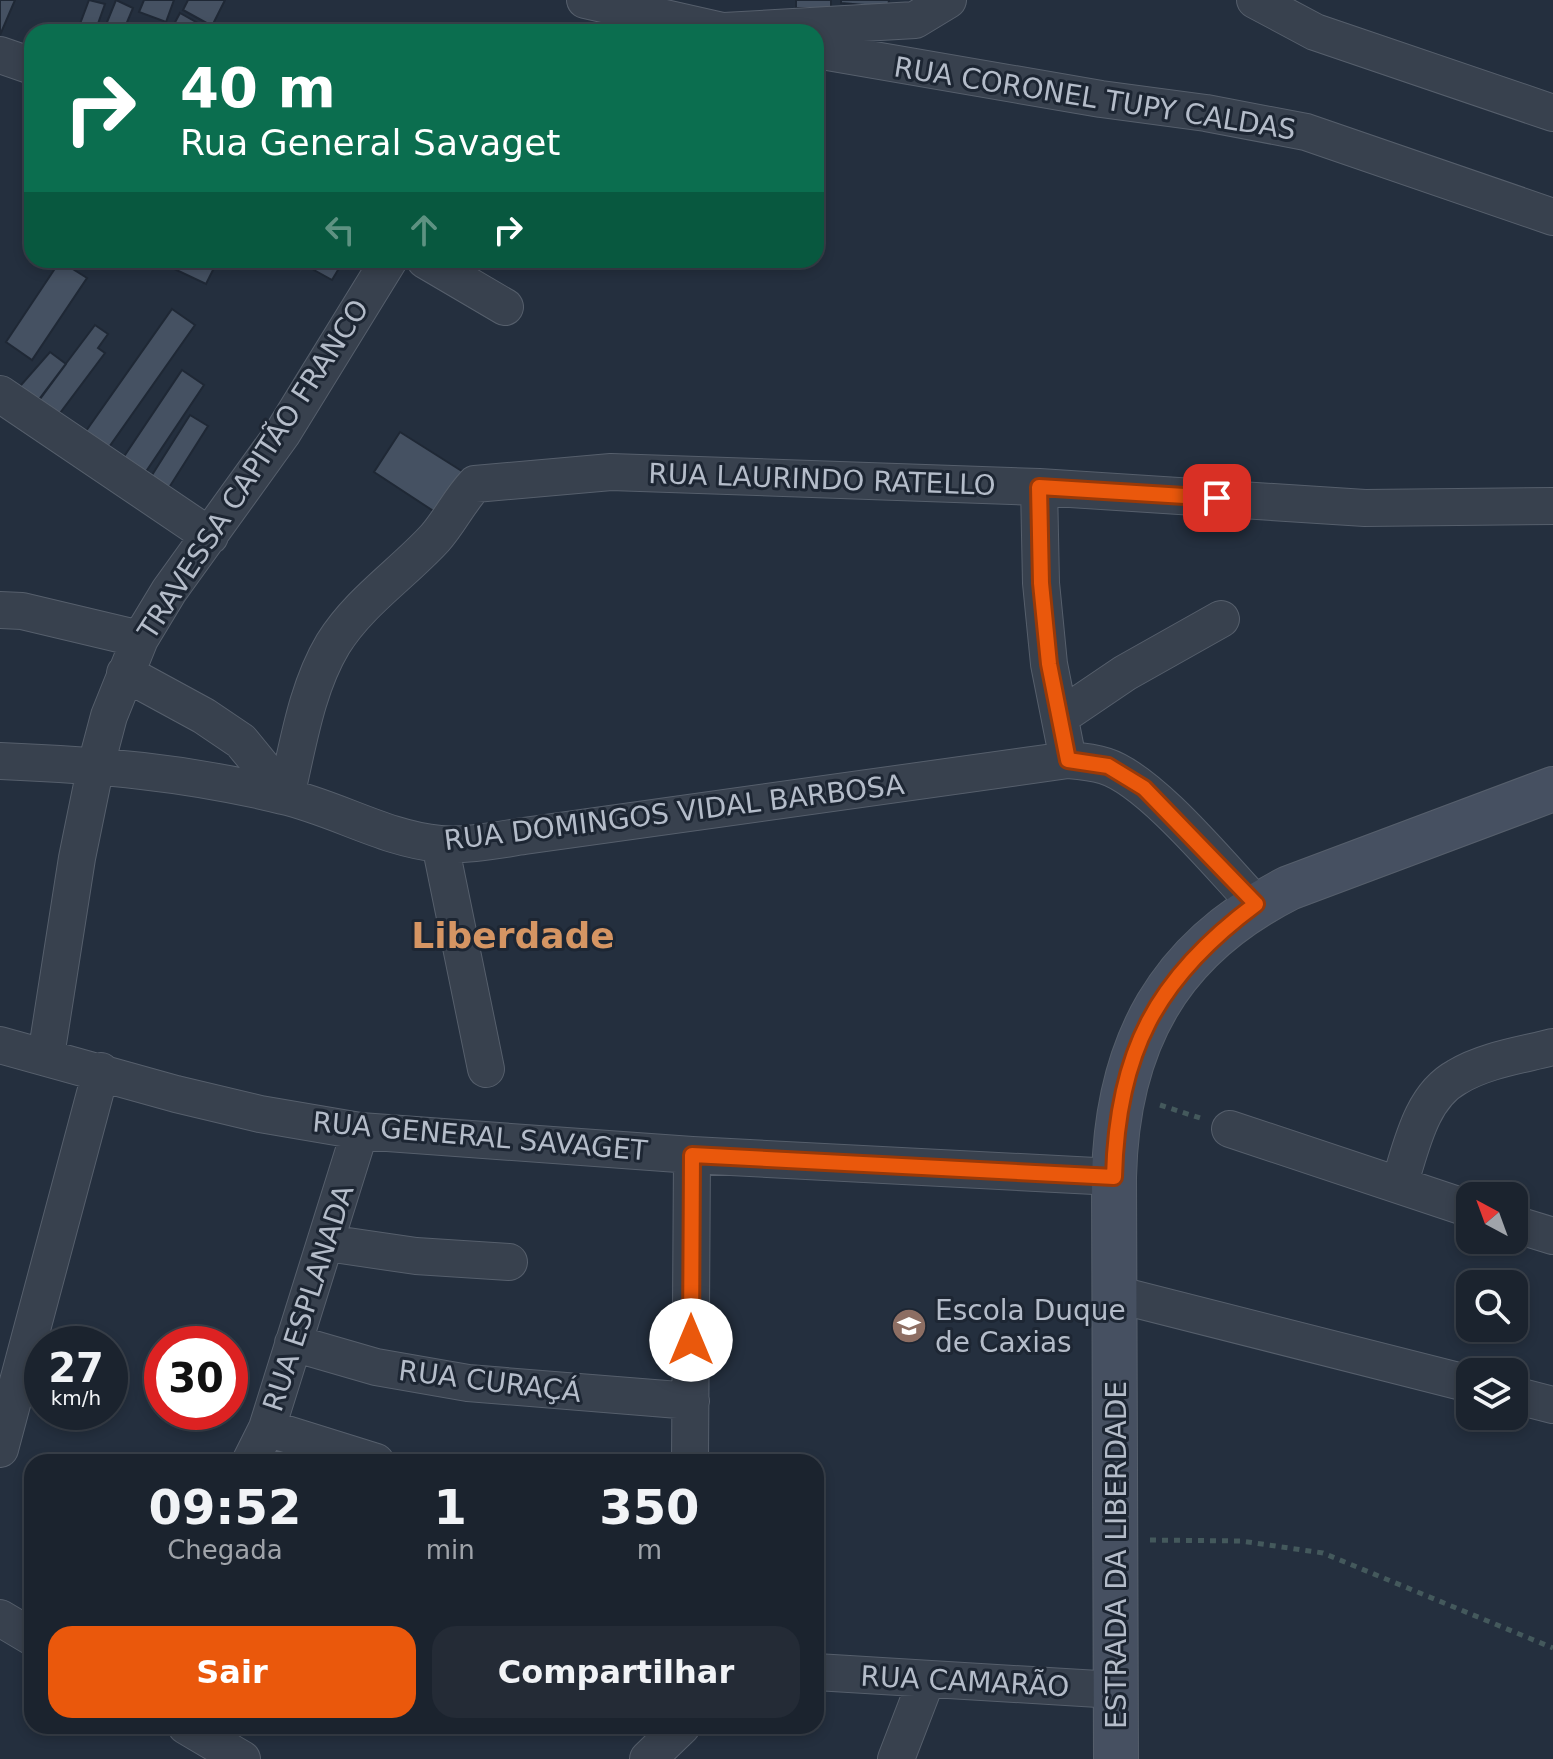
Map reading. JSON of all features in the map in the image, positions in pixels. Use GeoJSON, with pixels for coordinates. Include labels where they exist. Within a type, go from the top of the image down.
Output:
{"type":"FeatureCollection","features":[{"type":"Feature","properties":{"kind":"main road","name":"ESTRADA DA LIBERDADE"},"geometry":{"type":"LineString","coordinates":[[1116,1759],[1115,1131],[1122,1091],[1134,1051],[1174,979],[1225,927],[1256,904],[1289,888],[1553,789]]}},
{"type":"Feature","properties":{"kind":"street"},"geometry":{"type":"LineString","coordinates":[[585,0],[691,24]]}},
{"type":"Feature","properties":{"kind":"street"},"geometry":{"type":"LineString","coordinates":[[789,24],[892,11],[915,20],[948,0]]}},
{"type":"Feature","properties":{"kind":"street"},"geometry":{"type":"LineString","coordinates":[[1255,0],[1315,32],[1553,113]]}},
{"type":"Feature","properties":{"kind":"street"},"geometry":{"type":"LineString","coordinates":[[869,61],[892,11]]}},
{"type":"Feature","properties":{"kind":"street","name":"RUA CORONEL TUPY CALDAS"},"geometry":{"type":"LineString","coordinates":[[824,52],[1306,132],[1553,217]]}},
{"type":"Feature","properties":{"kind":"street"},"geometry":{"type":"LineString","coordinates":[[0,55],[24,63]]}},
{"type":"Feature","properties":{"kind":"street","name":"TRAVESSA CAPITÃO FRANCO"},"geometry":{"type":"LineString","coordinates":[[46,1056],[77,858],[96,765],[125,673],[140,639],[169,591],[282,434],[384,268]]}},
{"type":"Feature","properties":{"kind":"street"},"geometry":{"type":"LineString","coordinates":[[439,268],[505,307]]}},
{"type":"Feature","properties":{"kind":"street"},"geometry":{"type":"LineString","coordinates":[[0,394],[210,536]]}},
{"type":"Feature","properties":{"kind":"street","name":"RUA LAURINDO RATELLO"},"geometry":{"type":"LineString","coordinates":[[286,796],[309,701],[333,645],[365,604],[446,525],[461,499],[475,484],[611,472],[1039,487],[1365,508],[1553,506]]}},
{"type":"Feature","properties":{"kind":"street"},"geometry":{"type":"LineString","coordinates":[[1039,487],[1041,583],[1053,689],[1068,760]]}},
{"type":"Feature","properties":{"kind":"street"},"geometry":{"type":"LineString","coordinates":[[0,610],[22,611],[140,639]]}},
{"type":"Feature","properties":{"kind":"street"},"geometry":{"type":"LineString","coordinates":[[1060,717],[1125,673],[1221,619]]}},
{"type":"Feature","properties":{"kind":"street"},"geometry":{"type":"LineString","coordinates":[[125,673],[241,741],[286,796]]}},
{"type":"Feature","properties":{"kind":"street","name":"RUA DOMINGOS VIDAL BARBOSA"},"geometry":{"type":"LineString","coordinates":[[0,761],[143,769],[286,796],[390,833],[440,844],[524,836],[1068,760],[1108,766],[1144,788],[1256,904]]}},
{"type":"Feature","properties":{"kind":"street"},"geometry":{"type":"LineString","coordinates":[[440,844],[486,1069]]}},
{"type":"Feature","properties":{"kind":"street","name":"RUA GENERAL SAVAGET"},"geometry":{"type":"LineString","coordinates":[[0,1045],[176,1094],[360,1131],[692,1155],[1114,1177]]}},
{"type":"Feature","properties":{"kind":"street"},"geometry":{"type":"LineString","coordinates":[[1399,1185],[1420,1123],[1436,1094],[1456,1077],[1553,1047]]}},
{"type":"Feature","properties":{"kind":"street"},"geometry":{"type":"LineString","coordinates":[[0,1449],[101,1071]]}},
{"type":"Feature","properties":{"kind":"street"},"geometry":{"type":"LineString","coordinates":[[1230,1129],[1456,1204]]}},
{"type":"Feature","properties":{"kind":"street","name":"RUA ESPLANADA"},"geometry":{"type":"LineString","coordinates":[[254,1454],[267,1428],[360,1131]]}},
{"type":"Feature","properties":{"kind":"street"},"geometry":{"type":"LineString","coordinates":[[690,1454],[692,1155]]}},
{"type":"Feature","properties":{"kind":"street"},"geometry":{"type":"LineString","coordinates":[[1528,1228],[1553,1236]]}},
{"type":"Feature","properties":{"kind":"street"},"geometry":{"type":"LineString","coordinates":[[327,1243],[416,1256],[509,1262]]}},
{"type":"Feature","properties":{"kind":"street"},"geometry":{"type":"LineString","coordinates":[[1115,1294],[1456,1380]]}},
{"type":"Feature","properties":{"kind":"street","name":"RUA CURAÇÁ"},"geometry":{"type":"LineString","coordinates":[[293,1343],[376,1367],[468,1383],[691,1401]]}},
{"type":"Feature","properties":{"kind":"street"},"geometry":{"type":"LineString","coordinates":[[1528,1399],[1553,1405]]}},
{"type":"Feature","properties":{"kind":"street"},"geometry":{"type":"LineString","coordinates":[[267,1428],[350,1454]]}},
{"type":"Feature","properties":{"kind":"street"},"geometry":{"type":"LineString","coordinates":[[0,1618],[24,1632]]}},
{"type":"Feature","properties":{"kind":"street","name":"RUA CAMARÃO"},"geometry":{"type":"LineString","coordinates":[[824,1673],[1115,1690]]}},
{"type":"Feature","properties":{"kind":"street"},"geometry":{"type":"LineString","coordinates":[[896,1759],[926,1681]]}},
{"type":"Feature","properties":{"kind":"street"},"geometry":{"type":"LineString","coordinates":[[200,1734],[242,1759]]}},
{"type":"Feature","properties":{"kind":"street"},"geometry":{"type":"LineString","coordinates":[[648,1759],[674,1734]]}},
{"type":"Feature","properties":{"kind":"path"},"geometry":{"type":"LineString","coordinates":[[1122,1091],[1230,1129]]}},
{"type":"Feature","properties":{"kind":"path"},"geometry":{"type":"LineString","coordinates":[[1117,1539],[1241,1541],[1323,1553],[1553,1648]]}},
{"type":"Feature","properties":{"kind":"building"},"geometry":{"type":"Polygon","coordinates":[[[0,0],[15,0],[0,35],[0,0]]]}},
{"type":"Feature","properties":{"kind":"building"},"geometry":{"type":"Polygon","coordinates":[[[89,0],[105,4],[98,24],[80,24],[89,0]]]}},
{"type":"Feature","properties":{"kind":"building"},"geometry":{"type":"Polygon","coordinates":[[[116,0],[133,8],[126,24],[106,24],[116,0]]]}},
{"type":"Feature","properties":{"kind":"building"},"geometry":{"type":"Polygon","coordinates":[[[144,0],[174,0],[166,22],[139,12],[144,0]]]}},
{"type":"Feature","properties":{"kind":"building"},"geometry":{"type":"Polygon","coordinates":[[[188,0],[225,0],[213,24],[183,10],[188,0]]]}},
{"type":"Feature","properties":{"kind":"building"},"geometry":{"type":"Polygon","coordinates":[[[796,0],[831,0],[831,8],[796,8],[796,0]]]}},
{"type":"Feature","properties":{"kind":"building"},"geometry":{"type":"Polygon","coordinates":[[[841,0],[889,0],[888,7],[841,3],[841,0]]]}},
{"type":"Feature","properties":{"kind":"building"},"geometry":{"type":"Polygon","coordinates":[[[180,13],[199,24],[174,24],[180,13]]]}},
{"type":"Feature","properties":{"kind":"building"},"geometry":{"type":"Polygon","coordinates":[[[55,268],[71,268],[87,278],[32,360],[6,342],[55,268]]]}},
{"type":"Feature","properties":{"kind":"building"},"geometry":{"type":"Polygon","coordinates":[[[172,268],[214,268],[206,284],[172,268]]]}},
{"type":"Feature","properties":{"kind":"building"},"geometry":{"type":"Polygon","coordinates":[[[310,268],[339,268],[332,280],[310,268]]]}},
{"type":"Feature","properties":{"kind":"building"},"geometry":{"type":"Polygon","coordinates":[[[172,309],[195,325],[102,457],[79,441],[172,309]]]}},
{"type":"Feature","properties":{"kind":"building"},"geometry":{"type":"Polygon","coordinates":[[[95,325],[108,334],[98,348],[105,353],[51,425],[31,410],[95,325]]]}},
{"type":"Feature","properties":{"kind":"building"},"geometry":{"type":"Polygon","coordinates":[[[50,352],[66,364],[34,407],[14,393],[50,352]]]}},
{"type":"Feature","properties":{"kind":"building"},"geometry":{"type":"Polygon","coordinates":[[[182,370],[204,385],[141,479],[119,464],[182,370]]]}},
{"type":"Feature","properties":{"kind":"building"},"geometry":{"type":"Polygon","coordinates":[[[190,415],[208,426],[165,494],[147,483],[190,415]]]}},
{"type":"Feature","properties":{"kind":"building"},"geometry":{"type":"Polygon","coordinates":[[[400,432],[468,475],[441,516],[374,472],[400,432]]]}},
{"type":"Feature","properties":{"kind":"place","name":"Escola Duque de Caxias"},"geometry":{"type":"Point","coordinates":[909,1326]}},
{"type":"Feature","properties":{"kind":"district","name":"Liberdade"},"geometry":{"type":"Point","coordinates":[513,935]}},
{"type":"Feature","properties":{"kind":"route"},"geometry":{"type":"LineString","coordinates":[[691,1340],[692,1155],[1114,1177],[1115,1131],[1122,1091],[1134,1051],[1153,1011],[1174,979],[1196,954],[1256,904],[1144,788],[1108,766],[1068,760],[1049,664],[1041,583],[1039,487],[1217,498]]}}]}
